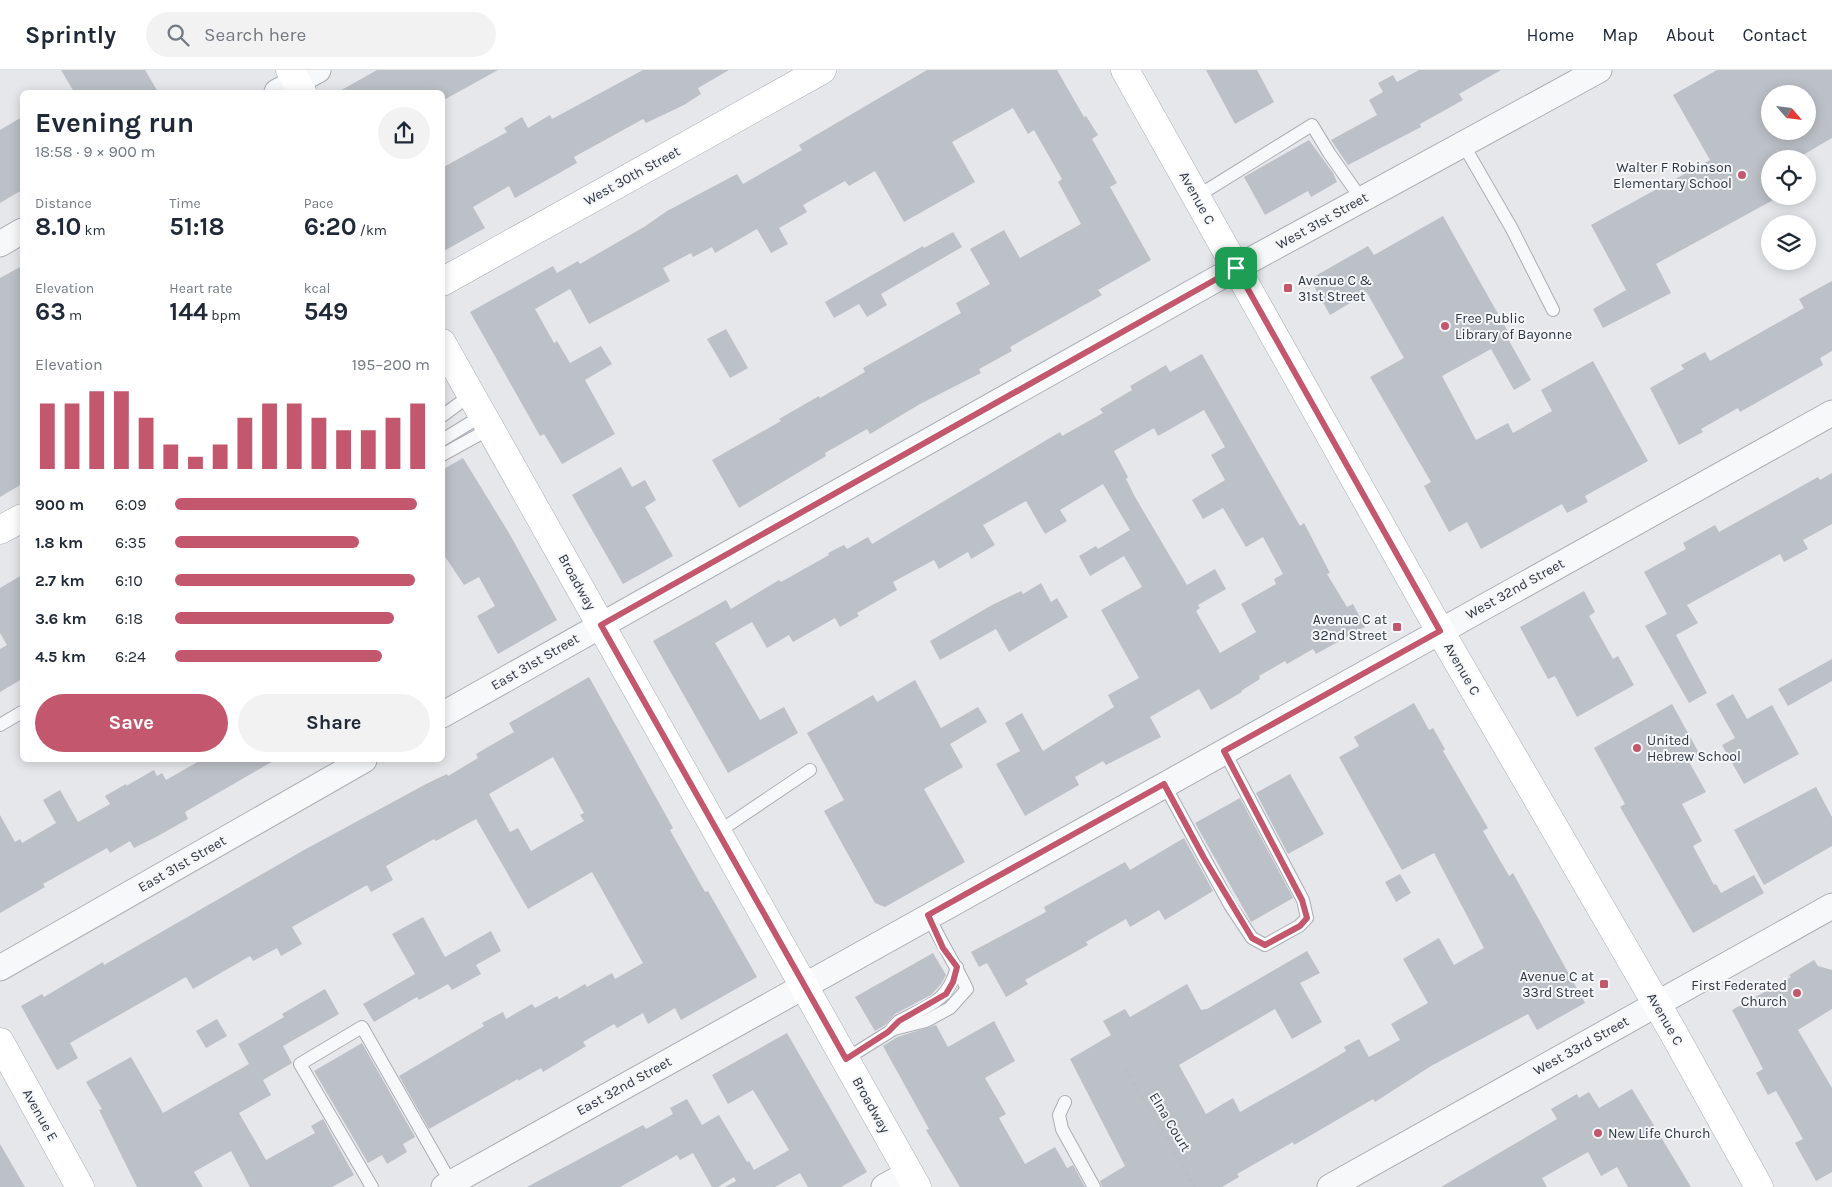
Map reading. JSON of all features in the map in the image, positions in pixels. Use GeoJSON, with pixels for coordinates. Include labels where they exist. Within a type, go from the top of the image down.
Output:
{"type":"FeatureCollection","features":[{"type":"Feature","properties":{"kind":"main road","name":"West 30th Street"},"geometry":{"type":"LineString","coordinates":[[445,280],[822,70]]}},
{"type":"Feature","properties":{"kind":"main road","name":"Avenue C"},"geometry":{"type":"LineString","coordinates":[[1125,70],[1440,631],[1657,1004],[1760,1187]]}},
{"type":"Feature","properties":{"kind":"main road","name":"Broadway"},"geometry":{"type":"LineString","coordinates":[[445,348],[913,1180]]}},
{"type":"Feature","properties":{"kind":"main road"},"geometry":{"type":"LineString","coordinates":[[0,530],[20,519]]}},
{"type":"Feature","properties":{"kind":"main road","name":"Avenue E"},"geometry":{"type":"LineString","coordinates":[[0,1042],[80,1187]]}},
{"type":"Feature","properties":{"kind":"street","name":"West 31st Street"},"geometry":{"type":"LineString","coordinates":[[601,625],[1236,268],[1599,70]]}},
{"type":"Feature","properties":{"kind":"street"},"geometry":{"type":"LineString","coordinates":[[0,244],[20,232]]}},
{"type":"Feature","properties":{"kind":"street","name":"West 32nd Street"},"geometry":{"type":"LineString","coordinates":[[804,984],[1832,412]]}},
{"type":"Feature","properties":{"kind":"street","name":"East 31st Street"},"geometry":{"type":"LineString","coordinates":[[445,713],[601,625]]}},
{"type":"Feature","properties":{"kind":"street","name":"East 31st Street"},"geometry":{"type":"LineString","coordinates":[[0,968],[360,762]]}},
{"type":"Feature","properties":{"kind":"street","name":"West 33rd Street"},"geometry":{"type":"LineString","coordinates":[[1330,1187],[1832,906]]}},
{"type":"Feature","properties":{"kind":"street","name":"East 32nd Street"},"geometry":{"type":"LineString","coordinates":[[447,1185],[804,984]]}},
{"type":"Feature","properties":{"kind":"street"},"geometry":{"type":"LineString","coordinates":[[884,1187],[913,1180]]}},
{"type":"Feature","properties":{"kind":"lane"},"geometry":{"type":"LineString","coordinates":[[1196,197],[1312,125],[1362,200]]}},
{"type":"Feature","properties":{"kind":"lane"},"geometry":{"type":"LineString","coordinates":[[1464,144],[1512,229],[1553,310]]}},
{"type":"Feature","properties":{"kind":"lane"},"geometry":{"type":"LineString","coordinates":[[445,416],[482,412]]}},
{"type":"Feature","properties":{"kind":"lane"},"geometry":{"type":"LineString","coordinates":[[445,438],[482,412]]}},
{"type":"Feature","properties":{"kind":"lane"},"geometry":{"type":"LineString","coordinates":[[445,453],[482,412]]}},
{"type":"Feature","properties":{"kind":"lane"},"geometry":{"type":"LineString","coordinates":[[0,724],[20,713]]}},
{"type":"Feature","properties":{"kind":"lane"},"geometry":{"type":"LineString","coordinates":[[1164,784],[1230,905],[1252,938],[1265,945],[1300,926],[1307,918],[1302,900],[1224,751]]}},
{"type":"Feature","properties":{"kind":"lane"},"geometry":{"type":"LineString","coordinates":[[718,832],[810,770]]}},
{"type":"Feature","properties":{"kind":"lane"},"geometry":{"type":"LineString","coordinates":[[846,1059],[888,1032],[926,1021],[950,1008],[967,989],[957,967],[943,948],[928,915]]}},
{"type":"Feature","properties":{"kind":"lane"},"geometry":{"type":"LineString","coordinates":[[372,1187],[300,1064],[362,1028],[447,1185]]}},
{"type":"Feature","properties":{"kind":"lane"},"geometry":{"type":"LineString","coordinates":[[1065,1102],[1060,1116],[1062,1129],[1094,1187]]}},
{"type":"Feature","properties":{"kind":"path","name":"Elna Court"},"geometry":{"type":"LineString","coordinates":[[1125,1068],[1196,1187]]}},
{"type":"Feature","properties":{"kind":"building"},"geometry":{"type":"Polygon","coordinates":[[[61,70],[145,70],[157,90],[73,90],[61,70]]]}},
{"type":"Feature","properties":{"kind":"building"},"geometry":{"type":"Polygon","coordinates":[[[377,70],[498,70],[445,99],[445,90],[342,90],[377,70]]]}},
{"type":"Feature","properties":{"kind":"building"},"geometry":{"type":"Polygon","coordinates":[[[643,70],[729,70],[698,88],[701,94],[684,105],[646,123],[643,119],[574,157],[577,163],[515,198],[509,186],[473,207],[485,228],[445,250],[445,166],[507,132],[504,128],[522,117],[528,128],[550,115],[552,119],[643,70]]]}},
{"type":"Feature","properties":{"kind":"building"},"geometry":{"type":"Polygon","coordinates":[[[927,70],[1057,70],[1084,117],[1086,116],[1098,135],[1092,139],[1117,183],[1110,187],[1151,260],[1098,290],[1102,295],[1010,347],[1012,351],[979,369],[981,373],[920,404],[870,434],[867,429],[825,453],[826,456],[739,508],[712,460],[781,421],[779,419],[865,372],[863,368],[961,313],[956,303],[990,284],[970,249],[1004,230],[1020,258],[1081,224],[1058,182],[1062,179],[1034,130],[1028,134],[1013,108],[952,142],[975,182],[904,222],[875,171],[849,186],[845,181],[803,205],[807,212],[779,228],[788,244],[771,253],[757,229],[715,253],[712,247],[693,257],[691,253],[663,268],[670,281],[589,324],[570,289],[535,309],[554,343],[557,341],[570,363],[601,346],[612,364],[585,380],[615,434],[562,464],[544,434],[540,436],[470,312],[553,266],[557,273],[578,261],[580,264],[644,227],[667,211],[737,174],[743,184],[802,150],[799,145],[927,70]]]}},
{"type":"Feature","properties":{"kind":"building"},"geometry":{"type":"Polygon","coordinates":[[[1206,70],[1257,70],[1274,102],[1235,124],[1206,70]]]}},
{"type":"Feature","properties":{"kind":"building"},"geometry":{"type":"Polygon","coordinates":[[[1419,70],[1501,70],[1459,94],[1463,100],[1420,124],[1421,127],[1348,165],[1331,140],[1377,115],[1369,100],[1383,92],[1378,83],[1393,75],[1397,82],[1419,70]]]}},
{"type":"Feature","properties":{"kind":"building","name":"Walter F Robinson Elementary School"},"geometry":{"type":"Polygon","coordinates":[[[1717,70],[1832,70],[1832,138],[1811,150],[1761,150],[1761,205],[1764,205],[1656,264],[1671,293],[1603,328],[1593,309],[1626,290],[1591,225],[1710,160],[1673,95],[1717,70]]]}},
{"type":"Feature","properties":{"kind":"building"},"geometry":{"type":"Polygon","coordinates":[[[20,118],[20,191],[0,203],[0,130],[20,118]]]}},
{"type":"Feature","properties":{"kind":"building"},"geometry":{"type":"Polygon","coordinates":[[[1309,140],[1333,173],[1337,182],[1311,197],[1308,191],[1265,215],[1244,177],[1309,140]]]}},
{"type":"Feature","properties":{"kind":"building"},"geometry":{"type":"Polygon","coordinates":[[[1443,216],[1511,337],[1508,339],[1531,380],[1514,390],[1491,349],[1442,376],[1476,440],[1508,423],[1513,433],[1552,411],[1541,390],[1593,361],[1648,461],[1585,496],[1588,502],[1567,513],[1562,504],[1481,549],[1467,522],[1449,532],[1424,486],[1431,482],[1370,377],[1404,358],[1367,293],[1330,315],[1310,279],[1368,246],[1374,255],[1443,216]]]}},
{"type":"Feature","properties":{"kind":"building"},"geometry":{"type":"Polygon","coordinates":[[[953,232],[962,247],[881,294],[887,305],[867,317],[859,304],[834,318],[825,302],[923,246],[924,248],[953,232]]]}},
{"type":"Feature","properties":{"kind":"building"},"geometry":{"type":"Polygon","coordinates":[[[20,267],[20,485],[0,497],[0,278],[20,267]]]}},
{"type":"Feature","properties":{"kind":"building"},"geometry":{"type":"Polygon","coordinates":[[[1832,281],[1832,351],[1820,358],[1823,365],[1740,412],[1738,408],[1701,429],[1703,432],[1679,445],[1650,388],[1684,369],[1681,365],[1705,352],[1710,361],[1804,308],[1799,299],[1832,281]]]}},
{"type":"Feature","properties":{"kind":"building"},"geometry":{"type":"Polygon","coordinates":[[[726,329],[748,368],[730,378],[707,339],[726,329]]]}},
{"type":"Feature","properties":{"kind":"building"},"geometry":{"type":"Polygon","coordinates":[[[1202,354],[1300,526],[1304,523],[1330,573],[1327,574],[1347,607],[1353,604],[1365,627],[1316,654],[1313,649],[1287,664],[1285,661],[1259,676],[1260,679],[1242,692],[1211,710],[1199,689],[1150,717],[1161,737],[1106,765],[1103,761],[1075,777],[1079,785],[1025,816],[996,764],[1020,751],[1005,723],[1022,713],[1043,751],[1114,707],[1108,695],[1139,678],[1101,610],[1142,587],[1124,556],[1090,576],[1079,556],[1096,546],[1098,549],[1130,530],[1103,484],[1060,510],[1067,521],[1045,534],[1026,501],[983,525],[995,545],[971,559],[968,552],[939,569],[934,560],[893,582],[897,590],[857,613],[859,616],[840,627],[835,618],[793,642],[789,635],[767,648],[752,622],[715,643],[760,720],[784,707],[798,733],[728,773],[653,641],[726,600],[731,609],[779,580],[781,582],[844,545],[847,549],[868,537],[872,544],[1060,432],[1062,436],[1103,413],[1100,409],[1132,390],[1130,386],[1166,365],[1170,372],[1202,354]],[[1204,410],[1158,436],[1154,428],[1114,451],[1128,477],[1126,479],[1135,497],[1187,585],[1215,569],[1226,589],[1198,605],[1200,608],[1196,611],[1220,653],[1256,632],[1241,604],[1276,584],[1274,579],[1283,574],[1263,537],[1246,547],[1223,508],[1203,519],[1192,500],[1225,480],[1211,455],[1225,447],[1204,410]]]}},
{"type":"Feature","properties":{"kind":"building"},"geometry":{"type":"Polygon","coordinates":[[[463,458],[509,533],[557,620],[498,654],[477,616],[495,606],[479,577],[464,585],[445,556],[445,468],[463,458]]]}},
{"type":"Feature","properties":{"kind":"building"},"geometry":{"type":"Polygon","coordinates":[[[621,467],[632,487],[645,480],[656,500],[645,507],[673,556],[623,584],[572,495],[621,467]]]}},
{"type":"Feature","properties":{"kind":"building"},"geometry":{"type":"Polygon","coordinates":[[[1832,473],[1832,524],[1803,540],[1808,549],[1784,562],[1780,554],[1687,605],[1698,623],[1676,635],[1707,693],[1689,703],[1645,626],[1667,614],[1644,572],[1686,549],[1683,543],[1715,525],[1719,532],[1818,477],[1820,480],[1832,473]]]}},
{"type":"Feature","properties":{"kind":"building"},"geometry":{"type":"Polygon","coordinates":[[[20,576],[20,680],[0,692],[0,649],[7,645],[0,633],[0,588],[20,576]]]}},
{"type":"Feature","properties":{"kind":"building"},"geometry":{"type":"Polygon","coordinates":[[[1041,583],[1051,602],[1057,598],[1068,617],[1009,652],[996,629],[940,660],[930,641],[992,605],[1021,591],[1023,594],[1041,583]]]}},
{"type":"Feature","properties":{"kind":"building"},"geometry":{"type":"Polygon","coordinates":[[[1584,591],[1595,612],[1589,616],[1613,659],[1618,656],[1634,685],[1577,717],[1555,676],[1548,679],[1520,627],[1584,591]]]}},
{"type":"Feature","properties":{"kind":"building"},"geometry":{"type":"Polygon","coordinates":[[[1832,659],[1832,681],[1788,706],[1778,689],[1832,659]]]}},
{"type":"Feature","properties":{"kind":"building"},"geometry":{"type":"Polygon","coordinates":[[[589,677],[673,828],[670,830],[705,892],[708,891],[757,977],[681,1020],[675,1008],[648,1024],[643,1013],[617,1028],[614,1024],[583,1042],[586,1046],[543,1072],[541,1068],[518,1081],[518,1079],[429,1129],[399,1076],[484,1026],[482,1023],[503,1012],[506,1019],[532,1004],[535,1008],[557,996],[559,999],[585,984],[587,987],[612,973],[615,979],[643,963],[592,872],[528,909],[476,819],[436,841],[434,839],[386,866],[393,880],[371,892],[367,885],[292,927],[302,944],[281,956],[277,948],[253,961],[250,956],[193,989],[186,977],[70,1043],[78,1058],[57,1070],[21,1006],[42,994],[44,997],[103,962],[104,965],[304,850],[428,783],[447,774],[448,776],[478,758],[476,754],[514,732],[509,723],[589,677]],[[553,757],[489,794],[510,832],[518,828],[531,851],[584,821],[580,815],[584,813],[553,757]]]}},
{"type":"Feature","properties":{"kind":"building"},"geometry":{"type":"Polygon","coordinates":[[[915,680],[941,728],[978,707],[987,722],[950,744],[963,767],[924,789],[965,862],[885,907],[875,903],[824,811],[844,800],[807,733],[873,695],[877,702],[915,680]]]}},
{"type":"Feature","properties":{"kind":"building"},"geometry":{"type":"Polygon","coordinates":[[[1733,694],[1747,719],[1772,705],[1799,754],[1744,784],[1722,745],[1735,738],[1716,704],[1733,694]]]}},
{"type":"Feature","properties":{"kind":"building"},"geometry":{"type":"Polygon","coordinates":[[[1414,703],[1429,730],[1433,728],[1445,749],[1443,751],[1488,828],[1483,831],[1509,876],[1513,873],[1585,1003],[1537,1030],[1528,1014],[1431,1066],[1375,1102],[1373,1099],[1294,1145],[1293,1142],[1237,1174],[1239,1177],[1222,1187],[1102,1187],[1100,1181],[1125,1166],[1070,1059],[1111,1035],[1103,1021],[1125,1009],[1130,1017],[1187,984],[1201,1010],[1207,1009],[1307,951],[1320,973],[1300,983],[1322,1022],[1292,1039],[1275,1009],[1179,1065],[1206,1114],[1233,1098],[1240,1112],[1346,1051],[1344,1047],[1359,1039],[1369,1057],[1400,1040],[1391,1024],[1428,1003],[1403,959],[1439,938],[1454,965],[1484,948],[1434,853],[1402,870],[1339,757],[1359,746],[1354,737],[1414,703]]]}},
{"type":"Feature","properties":{"kind":"building"},"geometry":{"type":"Polygon","coordinates":[[[1672,704],[1699,753],[1688,760],[1706,792],[1682,804],[1702,841],[1693,846],[1714,885],[1716,884],[1721,893],[1754,875],[1764,893],[1693,933],[1620,807],[1625,804],[1594,748],[1672,704]]]}},
{"type":"Feature","properties":{"kind":"building"},"geometry":{"type":"Polygon","coordinates":[[[198,762],[272,762],[185,812],[188,819],[156,837],[134,848],[130,841],[110,853],[107,848],[43,884],[45,887],[0,913],[0,815],[15,842],[20,839],[22,843],[56,823],[43,800],[60,790],[78,822],[110,804],[105,796],[154,770],[157,776],[162,773],[166,780],[198,762]]]}},
{"type":"Feature","properties":{"kind":"building"},"geometry":{"type":"Polygon","coordinates":[[[1290,774],[1324,834],[1288,854],[1256,793],[1290,774]]]}},
{"type":"Feature","properties":{"kind":"building"},"geometry":{"type":"Polygon","coordinates":[[[1816,787],[1832,817],[1832,846],[1764,885],[1734,830],[1816,787]]]}},
{"type":"Feature","properties":{"kind":"building"},"geometry":{"type":"Polygon","coordinates":[[[1240,798],[1293,898],[1251,922],[1195,823],[1240,798]]]}},
{"type":"Feature","properties":{"kind":"building"},"geometry":{"type":"Polygon","coordinates":[[[1184,838],[1213,891],[1165,920],[1159,910],[1130,927],[1126,919],[1086,942],[1088,945],[1025,980],[1028,984],[1006,997],[987,963],[979,967],[971,952],[1046,912],[1044,907],[1125,862],[1130,870],[1184,838]]]}},
{"type":"Feature","properties":{"kind":"building"},"geometry":{"type":"Polygon","coordinates":[[[1400,874],[1411,893],[1396,902],[1385,882],[1400,874]]]}},
{"type":"Feature","properties":{"kind":"building"},"geometry":{"type":"Polygon","coordinates":[[[423,917],[445,957],[491,931],[501,951],[476,965],[481,974],[452,990],[448,984],[419,1000],[417,997],[374,1022],[363,1004],[415,974],[392,934],[423,917]]]}},
{"type":"Feature","properties":{"kind":"building"},"geometry":{"type":"Polygon","coordinates":[[[933,953],[946,975],[941,984],[931,995],[895,1014],[885,1025],[875,1031],[855,997],[933,953]]]}},
{"type":"Feature","properties":{"kind":"building"},"geometry":{"type":"Polygon","coordinates":[[[1814,960],[1818,966],[1832,970],[1832,1009],[1798,1030],[1832,1088],[1832,1172],[1816,1181],[1795,1143],[1803,1139],[1776,1091],[1768,1095],[1756,1073],[1763,1069],[1732,1010],[1791,977],[1789,975],[1814,960]]]}},
{"type":"Feature","properties":{"kind":"building"},"geometry":{"type":"Polygon","coordinates":[[[325,989],[339,1014],[283,1046],[292,1063],[263,1080],[271,1095],[239,1113],[266,1160],[315,1133],[311,1126],[323,1119],[354,1175],[332,1187],[250,1187],[231,1151],[194,1172],[203,1187],[137,1187],[99,1110],[102,1109],[86,1082],[131,1057],[163,1113],[249,1064],[238,1044],[284,1017],[282,1014],[325,989]]]}},
{"type":"Feature","properties":{"kind":"building"},"geometry":{"type":"Polygon","coordinates":[[[217,1019],[227,1036],[206,1048],[196,1031],[217,1019]]]}},
{"type":"Feature","properties":{"kind":"building"},"geometry":{"type":"Polygon","coordinates":[[[994,1021],[1015,1061],[985,1078],[1006,1114],[999,1118],[1025,1164],[1055,1147],[1067,1168],[1073,1165],[1085,1187],[960,1187],[926,1130],[929,1129],[883,1046],[897,1037],[936,1025],[948,1047],[994,1021]]]}},
{"type":"Feature","properties":{"kind":"building"},"geometry":{"type":"Polygon","coordinates":[[[787,1033],[867,1172],[841,1187],[808,1187],[800,1173],[775,1187],[725,1187],[736,1181],[734,1177],[718,1187],[712,1187],[693,1153],[680,1160],[677,1155],[620,1187],[527,1187],[643,1125],[646,1129],[673,1114],[670,1108],[687,1099],[702,1125],[719,1115],[747,1162],[749,1161],[754,1170],[789,1150],[753,1090],[728,1104],[712,1075],[787,1033]]]}},
{"type":"Feature","properties":{"kind":"building"},"geometry":{"type":"Polygon","coordinates":[[[362,1043],[415,1137],[403,1144],[407,1152],[387,1164],[382,1155],[368,1163],[314,1071],[362,1043]]]}},
{"type":"Feature","properties":{"kind":"building"},"geometry":{"type":"Polygon","coordinates":[[[1632,1089],[1691,1187],[1628,1187],[1617,1167],[1601,1176],[1588,1152],[1542,1178],[1547,1187],[1441,1187],[1557,1119],[1551,1109],[1577,1094],[1579,1098],[1589,1092],[1599,1108],[1632,1089]]]}},
{"type":"Feature","properties":{"kind":"building"},"geometry":{"type":"Polygon","coordinates":[[[0,1144],[25,1187],[0,1187],[0,1144]]]}},
{"type":"Feature","properties":{"kind":"place","name":"Walter F Robinson Elementary School"},"geometry":{"type":"Point","coordinates":[1742,175]}},
{"type":"Feature","properties":{"kind":"place","name":"Avenue C & 31st Street"},"geometry":{"type":"Point","coordinates":[1288,288]}},
{"type":"Feature","properties":{"kind":"place","name":"Free Public Library of Bayonne"},"geometry":{"type":"Point","coordinates":[1445,326]}},
{"type":"Feature","properties":{"kind":"place","name":"Avenue C at 32nd Street"},"geometry":{"type":"Point","coordinates":[1397,627]}},
{"type":"Feature","properties":{"kind":"place","name":"United Hebrew School"},"geometry":{"type":"Point","coordinates":[1637,748]}},
{"type":"Feature","properties":{"kind":"place","name":"Avenue C at 33rd Street"},"geometry":{"type":"Point","coordinates":[1604,984]}},
{"type":"Feature","properties":{"kind":"place","name":"First Federated Church"},"geometry":{"type":"Point","coordinates":[1797,993]}},
{"type":"Feature","properties":{"kind":"place","name":"New Life Church"},"geometry":{"type":"Point","coordinates":[1598,1133]}},
{"type":"Feature","properties":{"kind":"route"},"geometry":{"type":"LineString","coordinates":[[1236,268],[1440,631],[1224,751],[1302,900],[1307,918],[1300,926],[1265,945],[1252,938],[1230,905],[1164,784],[928,915],[943,948],[957,967],[953,982],[946,994],[899,1021],[888,1032],[846,1059],[601,625],[1236,268]]}}]}
